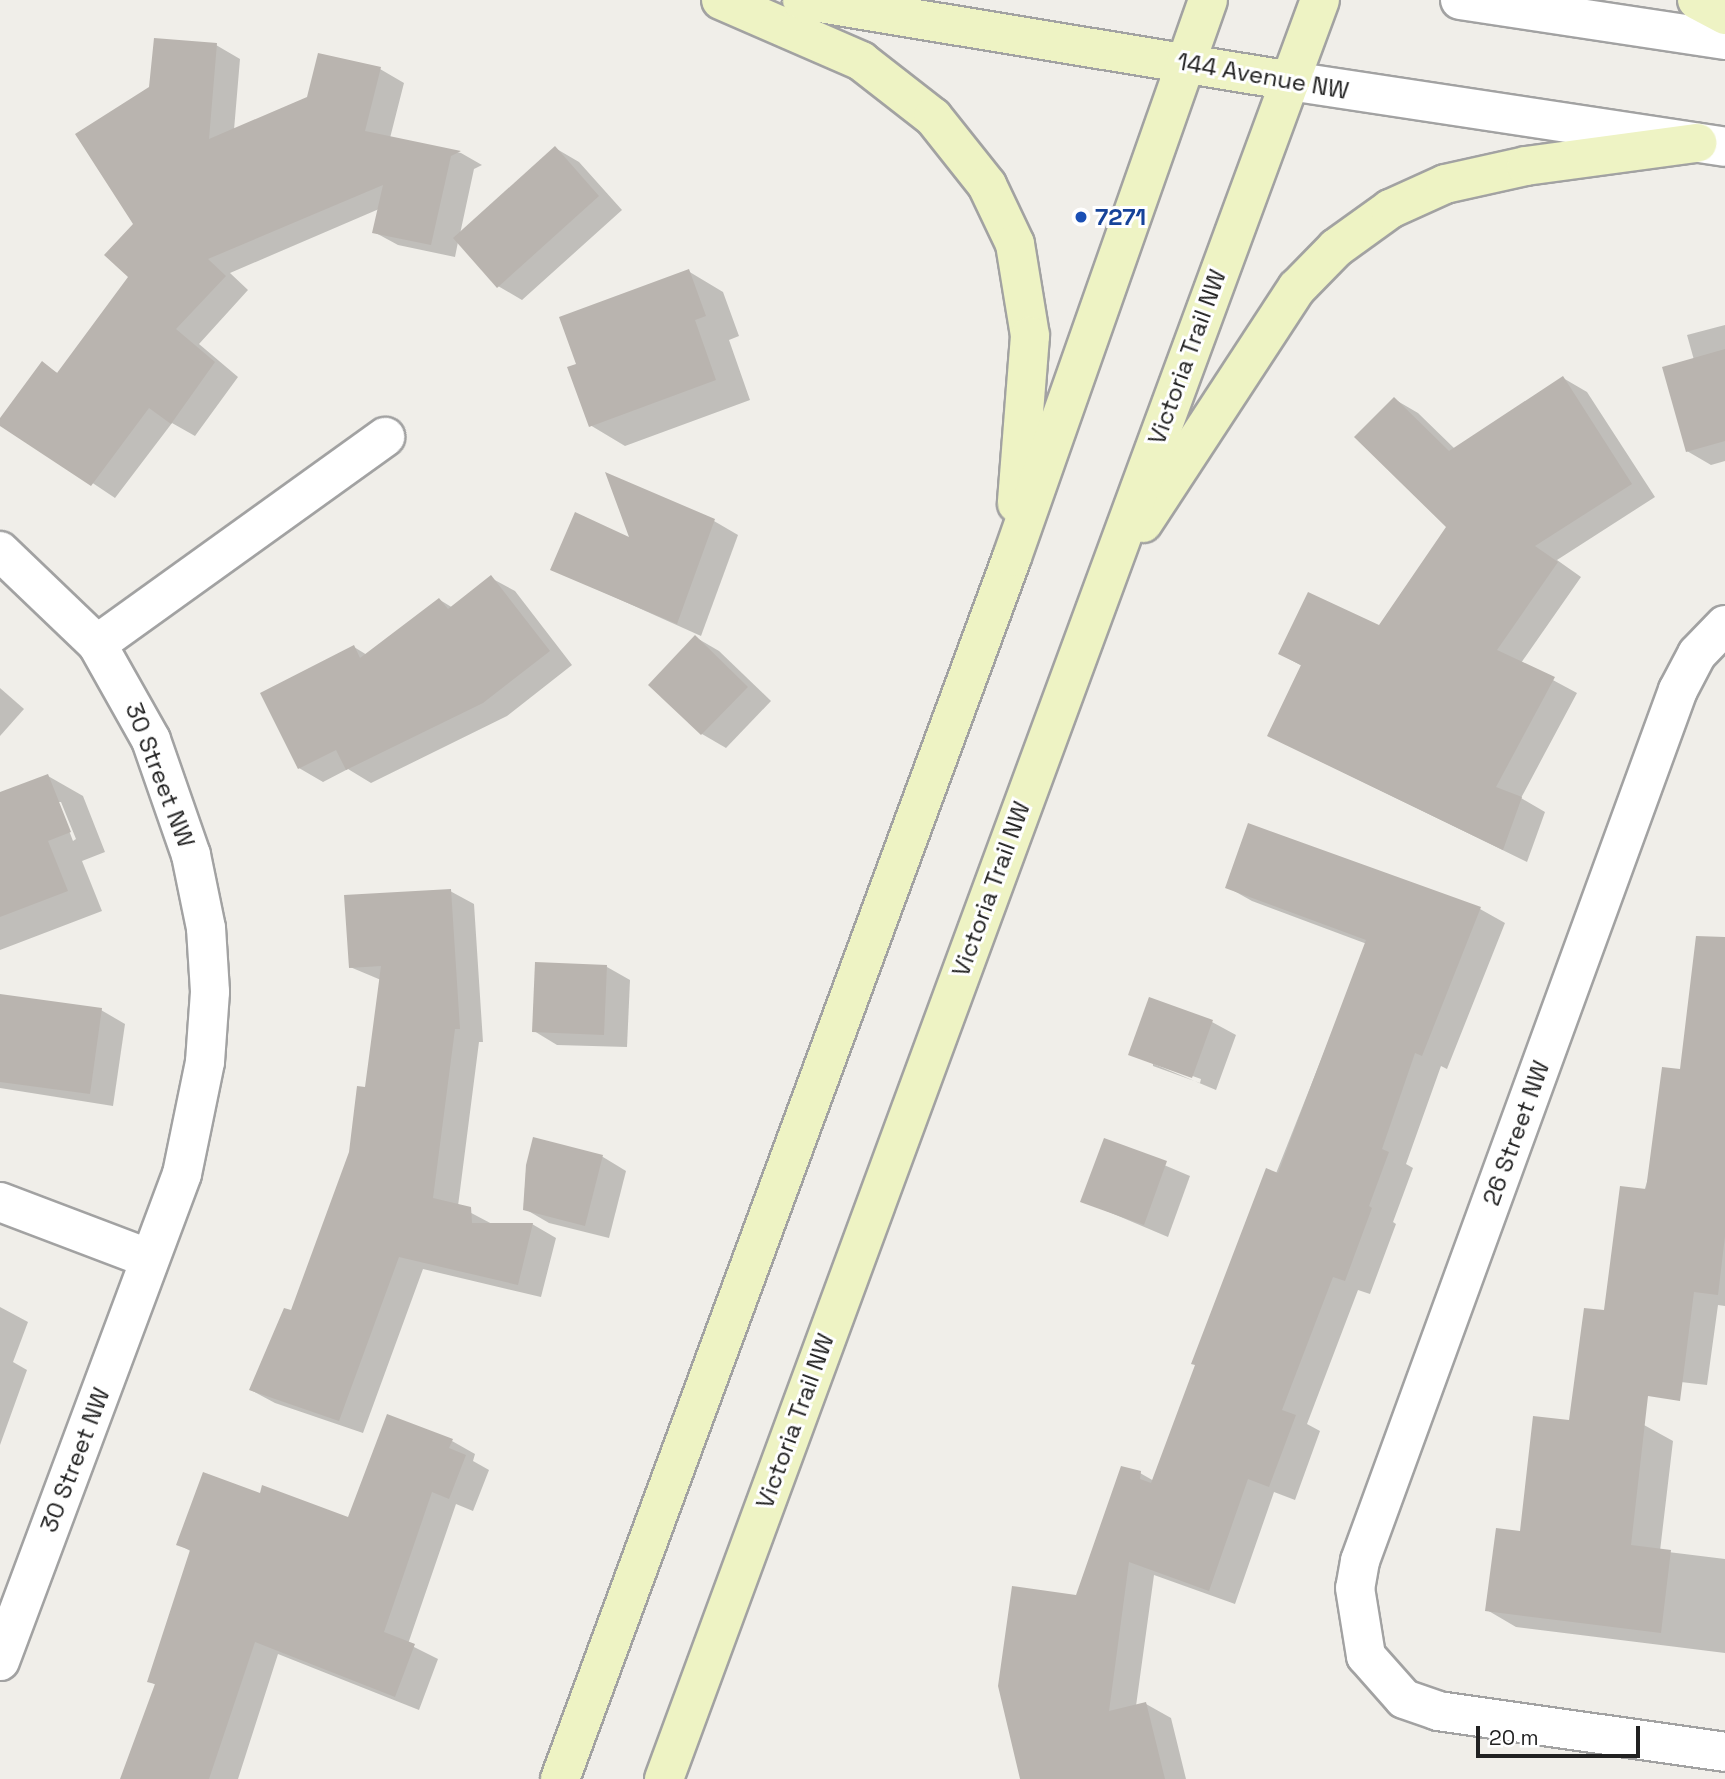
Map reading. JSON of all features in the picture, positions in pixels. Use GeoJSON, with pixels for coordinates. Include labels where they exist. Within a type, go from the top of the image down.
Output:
{"type":"FeatureCollection","features":[{"type":"Feature","properties":{"kind":"main road"},"geometry":{"type":"LineString","coordinates":[[721,0],[861,61],[933,117],[987,185],[1015,244],[1030,336],[1012,557]]}},
{"type":"Feature","properties":{"kind":"main road","name":"144 Avenue NW"},"geometry":{"type":"LineString","coordinates":[[802,0],[1290,81]]}},
{"type":"Feature","properties":{"kind":"main road"},"geometry":{"type":"LineString","coordinates":[[560,1779],[1012,557],[1208,0]]}},
{"type":"Feature","properties":{"kind":"main road","name":"Victoria Trail NW"},"geometry":{"type":"LineString","coordinates":[[664,1779],[1320,0]]}},
{"type":"Feature","properties":{"kind":"main road"},"geometry":{"type":"LineString","coordinates":[[1697,0],[1725,15]]}},
{"type":"Feature","properties":{"kind":"main road"},"geometry":{"type":"LineString","coordinates":[[1102,586],[1259,340],[1297,288],[1336,248],[1390,209],[1446,184],[1526,166],[1711,145]]}},
{"type":"Feature","properties":{"kind":"street"},"geometry":{"type":"LineString","coordinates":[[1460,0],[1725,40]]}},
{"type":"Feature","properties":{"kind":"street","name":"144 Avenue NW"},"geometry":{"type":"LineString","coordinates":[[1290,81],[1711,145]]}},
{"type":"Feature","properties":{"kind":"street"},"geometry":{"type":"LineString","coordinates":[[97,644],[385,437]]}},
{"type":"Feature","properties":{"kind":"street","name":"30 Street NW"},"geometry":{"type":"LineString","coordinates":[[0,551],[97,644],[128,692],[174,799],[205,928],[210,992],[198,1109],[182,1174],[0,1661]]}},
{"type":"Feature","properties":{"kind":"street","name":"26 Street NW"},"geometry":{"type":"LineString","coordinates":[[1725,625],[1697,654],[1678,690],[1360,1561],[1357,1620],[1366,1656],[1404,1699],[1438,1711],[1725,1752]]}},
{"type":"Feature","properties":{"kind":"street"},"geometry":{"type":"LineString","coordinates":[[0,1202],[150,1259]]}},
{"type":"Feature","properties":{"kind":"building"},"geometry":{"type":"Polygon","coordinates":[[[154,38],[217,43],[209,139],[307,97],[318,53],[381,67],[365,131],[461,151],[451,156],[431,245],[372,233],[383,185],[208,259],[226,276],[176,329],[215,362],[171,424],[149,408],[91,486],[0,426],[0,418],[42,361],[57,373],[128,277],[104,255],[133,224],[75,134],[149,87],[154,38]]]}},
{"type":"Feature","properties":{"kind":"building"},"geometry":{"type":"Polygon","coordinates":[[[555,146],[599,196],[497,288],[453,238],[555,146]]]}},
{"type":"Feature","properties":{"kind":"building"},"geometry":{"type":"Polygon","coordinates":[[[689,269],[706,316],[695,320],[716,380],[589,427],[567,367],[576,364],[559,317],[689,269]]]}},
{"type":"Feature","properties":{"kind":"building"},"geometry":{"type":"Polygon","coordinates":[[[1725,349],[1725,441],[1686,452],[1662,367],[1725,349]]]}},
{"type":"Feature","properties":{"kind":"building"},"geometry":{"type":"Polygon","coordinates":[[[1563,376],[1632,484],[1535,546],[1558,562],[1497,650],[1555,677],[1496,787],[1522,797],[1503,850],[1267,736],[1301,665],[1278,654],[1308,592],[1379,625],[1446,527],[1354,437],[1394,397],[1449,451],[1563,376]]]}},
{"type":"Feature","properties":{"kind":"building"},"geometry":{"type":"Polygon","coordinates":[[[605,472],[715,519],[677,624],[550,570],[575,512],[629,537],[605,472]]]}},
{"type":"Feature","properties":{"kind":"building"},"geometry":{"type":"Polygon","coordinates":[[[491,575],[550,651],[483,703],[346,770],[336,750],[298,769],[260,693],[354,645],[360,658],[439,598],[448,609],[491,575]]]}},
{"type":"Feature","properties":{"kind":"building"},"geometry":{"type":"Polygon","coordinates":[[[695,635],[748,687],[701,735],[648,685],[695,635]]]}},
{"type":"Feature","properties":{"kind":"building"},"geometry":{"type":"Polygon","coordinates":[[[48,774],[71,832],[48,841],[68,891],[0,917],[0,792],[48,774]]]}},
{"type":"Feature","properties":{"kind":"building"},"geometry":{"type":"Polygon","coordinates":[[[1248,823],[1481,907],[1422,1056],[1415,1053],[1382,1149],[1389,1152],[1369,1206],[1372,1208],[1345,1281],[1333,1277],[1282,1410],[1296,1415],[1269,1487],[1248,1479],[1209,1591],[1129,1562],[1109,1711],[1146,1702],[1165,1779],[1020,1779],[998,1686],[1012,1586],[1076,1595],[1121,1466],[1141,1471],[1140,1479],[1151,1483],[1195,1365],[1191,1364],[1266,1168],[1278,1173],[1366,940],[1225,888],[1248,823]]]}},
{"type":"Feature","properties":{"kind":"building"},"geometry":{"type":"Polygon","coordinates":[[[451,889],[460,1029],[455,1029],[433,1198],[471,1207],[472,1223],[533,1223],[518,1285],[399,1257],[339,1421],[249,1390],[284,1308],[291,1310],[349,1152],[357,1086],[365,1087],[381,966],[349,968],[344,895],[451,889]]]}},
{"type":"Feature","properties":{"kind":"building"},"geometry":{"type":"Polygon","coordinates":[[[1696,936],[1725,937],[1725,1236],[1718,1295],[1694,1292],[1680,1401],[1648,1396],[1631,1545],[1671,1550],[1661,1633],[1485,1611],[1496,1528],[1520,1531],[1533,1416],[1569,1420],[1584,1308],[1604,1310],[1620,1186],[1646,1189],[1662,1067],[1680,1069],[1696,936]]]}},
{"type":"Feature","properties":{"kind":"building"},"geometry":{"type":"Polygon","coordinates":[[[535,962],[607,965],[604,1035],[532,1032],[535,962]]]}},
{"type":"Feature","properties":{"kind":"building"},"geometry":{"type":"Polygon","coordinates":[[[0,994],[102,1008],[90,1094],[0,1082],[0,994]]]}},
{"type":"Feature","properties":{"kind":"building"},"geometry":{"type":"Polygon","coordinates":[[[1149,997],[1213,1020],[1192,1078],[1128,1055],[1149,997]]]}},
{"type":"Feature","properties":{"kind":"building"},"geometry":{"type":"Polygon","coordinates":[[[533,1137],[603,1155],[585,1226],[523,1210],[526,1165],[533,1137]]]}},
{"type":"Feature","properties":{"kind":"building"},"geometry":{"type":"Polygon","coordinates":[[[1104,1138],[1167,1161],[1144,1225],[1080,1202],[1104,1138]]]}},
{"type":"Feature","properties":{"kind":"building"},"geometry":{"type":"Polygon","coordinates":[[[387,1414],[453,1439],[449,1448],[466,1455],[449,1499],[432,1492],[384,1632],[415,1644],[395,1697],[255,1642],[209,1779],[120,1779],[155,1684],[147,1682],[190,1550],[176,1545],[203,1472],[260,1493],[262,1485],[348,1517],[387,1414]]]}},
{"type":"Feature","properties":{"kind":"place","name":"7271"},"geometry":{"type":"Point","coordinates":[1081,217]}}]}
